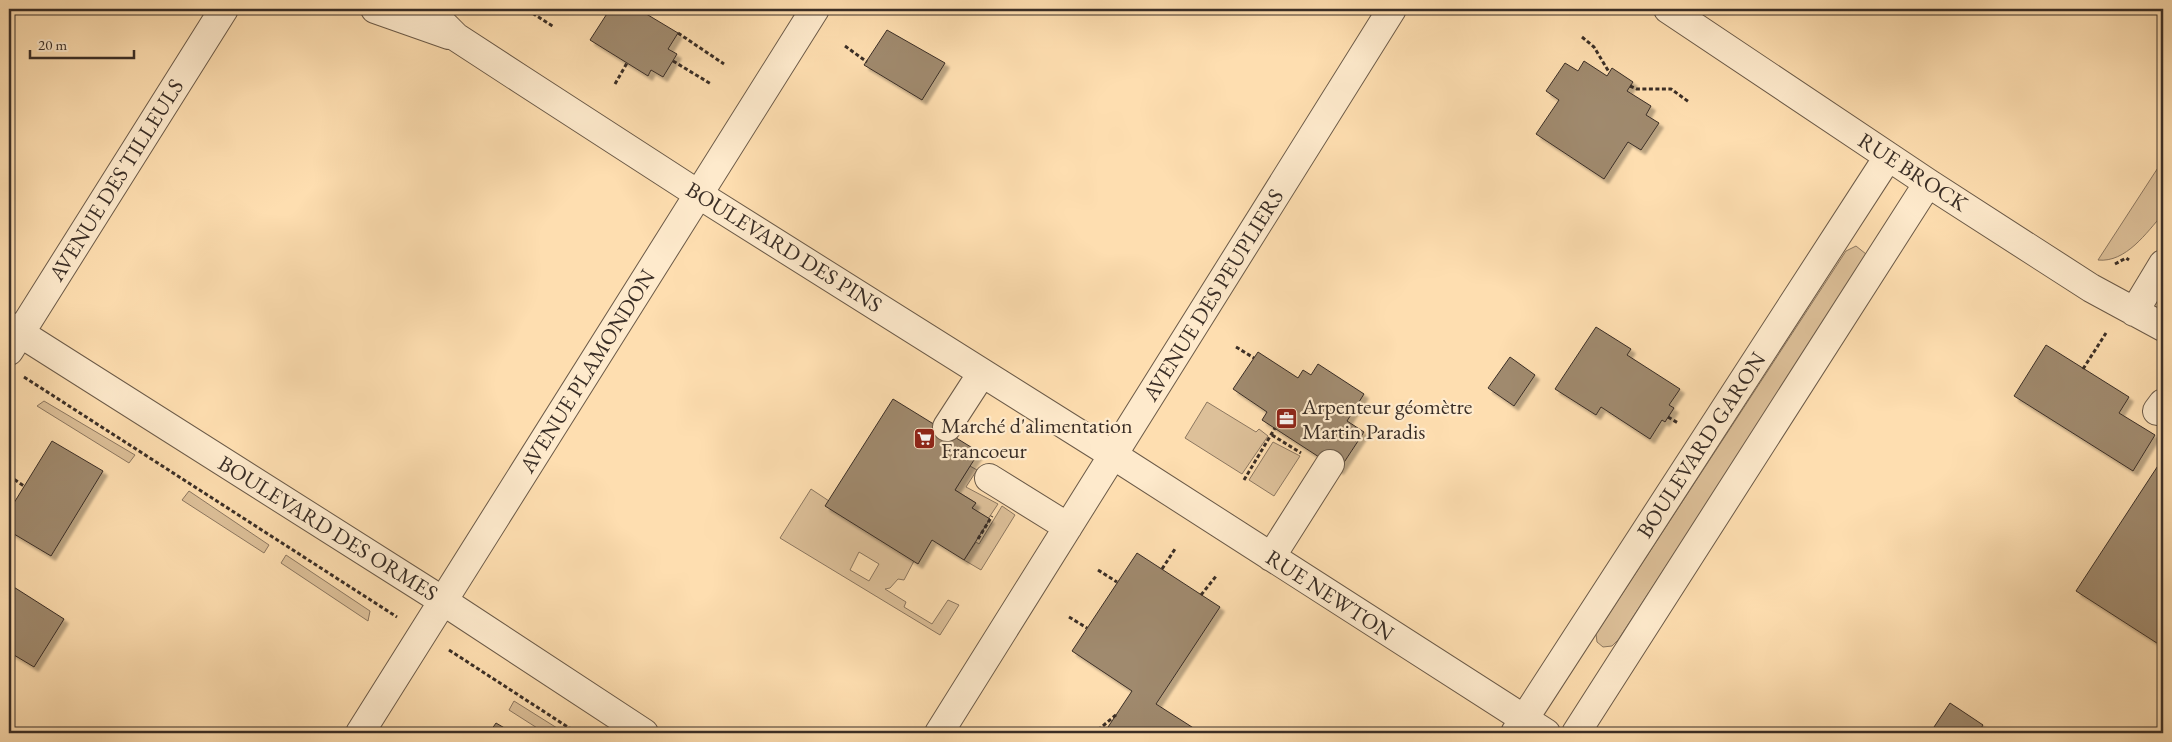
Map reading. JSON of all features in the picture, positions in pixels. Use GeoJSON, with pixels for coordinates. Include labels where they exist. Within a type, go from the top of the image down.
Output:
{"type":"FeatureCollection","features":[{"type":"Feature","properties":{"kind":"street","name":"AVENUE DES TILLEULS"},"geometry":{"type":"LineString","coordinates":[[14,345],[224,9]]}},
{"type":"Feature","properties":{"kind":"street","name":"BOULEVARD DES PINS"},"geometry":{"type":"LineString","coordinates":[[375,9],[456,37]]}},
{"type":"Feature","properties":{"kind":"street","name":"BOULEVARD DES PINS"},"geometry":{"type":"LineString","coordinates":[[428,9],[456,37],[698,194],[1114,455]]}},
{"type":"Feature","properties":{"kind":"street","name":"AVENUE PLAMONDON"},"geometry":{"type":"LineString","coordinates":[[360,733],[814,9]]}},
{"type":"Feature","properties":{"kind":"street","name":"AVENUE DES PEUPLIERS"},"geometry":{"type":"LineString","coordinates":[[939,733],[1392,9]]}},
{"type":"Feature","properties":{"kind":"street","name":"RUE BROCK"},"geometry":{"type":"LineString","coordinates":[[1668,9],[1928,183],[2092,288],[2163,327]]}},
{"type":"Feature","properties":{"kind":"street","name":"BOULEVARD GARON"},"geometry":{"type":"LineString","coordinates":[[1528,729],[1888,157]]}},
{"type":"Feature","properties":{"kind":"street"},"geometry":{"type":"LineString","coordinates":[[1576,733],[1928,183]]}},
{"type":"Feature","properties":{"kind":"street"},"geometry":{"type":"LineString","coordinates":[[2134,312],[2163,264]]}},
{"type":"Feature","properties":{"kind":"street","name":"BOULEVARD DES ORMES"},"geometry":{"type":"LineString","coordinates":[[14,345],[443,601],[644,733]]}},
{"type":"Feature","properties":{"kind":"street"},"geometry":{"type":"LineString","coordinates":[[948,427],[982,373]]}},
{"type":"Feature","properties":{"kind":"street","name":"RUE NEWTON"},"geometry":{"type":"LineString","coordinates":[[1114,455],[1271,557],[1528,729]]}},
{"type":"Feature","properties":{"kind":"street"},"geometry":{"type":"LineString","coordinates":[[1271,557],[1330,464]]}},
{"type":"Feature","properties":{"kind":"street"},"geometry":{"type":"LineString","coordinates":[[989,478],[1068,527]]}},
{"type":"Feature","properties":{"kind":"path"},"geometry":{"type":"LineString","coordinates":[[530,9],[529,11],[554,27]]}},
{"type":"Feature","properties":{"kind":"path"},"geometry":{"type":"LineString","coordinates":[[678,33],[724,64]]}},
{"type":"Feature","properties":{"kind":"path"},"geometry":{"type":"LineString","coordinates":[[1582,37],[1594,47],[1609,72]]}},
{"type":"Feature","properties":{"kind":"path"},"geometry":{"type":"LineString","coordinates":[[845,46],[867,62]]}},
{"type":"Feature","properties":{"kind":"path"},"geometry":{"type":"LineString","coordinates":[[673,60],[711,84]]}},
{"type":"Feature","properties":{"kind":"path"},"geometry":{"type":"LineString","coordinates":[[615,84],[627,63]]}},
{"type":"Feature","properties":{"kind":"path"},"geometry":{"type":"LineString","coordinates":[[1630,86],[1637,89],[1672,89],[1689,102]]}},
{"type":"Feature","properties":{"kind":"path"},"geometry":{"type":"LineString","coordinates":[[2083,368],[2106,333]]}},
{"type":"Feature","properties":{"kind":"path","name":"BOULEVARD DES ORMES"},"geometry":{"type":"LineString","coordinates":[[14,345],[376,604]]}},
{"type":"Feature","properties":{"kind":"path"},"geometry":{"type":"LineString","coordinates":[[1236,347],[1254,358]]}},
{"type":"Feature","properties":{"kind":"path"},"geometry":{"type":"LineString","coordinates":[[1244,480],[1275,428]]}},
{"type":"Feature","properties":{"kind":"path"},"geometry":{"type":"LineString","coordinates":[[1272,435],[1302,453]]}},
{"type":"Feature","properties":{"kind":"path"},"geometry":{"type":"LineString","coordinates":[[9,476],[24,486]]}},
{"type":"Feature","properties":{"kind":"path"},"geometry":{"type":"LineString","coordinates":[[1162,569],[1175,549]]}},
{"type":"Feature","properties":{"kind":"path"},"geometry":{"type":"LineString","coordinates":[[1098,570],[1117,582]]}},
{"type":"Feature","properties":{"kind":"path"},"geometry":{"type":"LineString","coordinates":[[1201,595],[1216,575]]}},
{"type":"Feature","properties":{"kind":"path"},"geometry":{"type":"LineString","coordinates":[[1069,617],[1087,628]]}},
{"type":"Feature","properties":{"kind":"path"},"geometry":{"type":"LineString","coordinates":[[466,662],[577,733]]}},
{"type":"Feature","properties":{"kind":"path"},"geometry":{"type":"LineString","coordinates":[[1098,730],[1117,714]]}},
{"type":"Feature","properties":{"kind":"shaded area"},"geometry":{"type":"Polygon","coordinates":[[[2163,160],[2163,214],[2127,252],[2108,260],[2098,260],[2163,160]]]}},
{"type":"Feature","properties":{"kind":"shaded area"},"geometry":{"type":"Polygon","coordinates":[[[1856,246],[1866,254],[1863,263],[1618,640],[1612,646],[1603,647],[1597,642],[1596,634],[1846,251],[1856,246]]]}},
{"type":"Feature","properties":{"kind":"shaded area"},"geometry":{"type":"Polygon","coordinates":[[[44,401],[135,455],[129,463],[37,406],[44,401]]]}},
{"type":"Feature","properties":{"kind":"shaded area"},"geometry":{"type":"Polygon","coordinates":[[[1207,402],[1256,432],[1259,429],[1268,436],[1242,474],[1185,438],[1207,402]]]}},
{"type":"Feature","properties":{"kind":"shaded area"},"geometry":{"type":"Polygon","coordinates":[[[1273,442],[1300,456],[1274,496],[1249,480],[1273,442]]]}},
{"type":"Feature","properties":{"kind":"shaded area"},"geometry":{"type":"Polygon","coordinates":[[[970,466],[977,470],[966,487],[998,504],[988,519],[972,508],[976,503],[955,490],[970,466]]]}},
{"type":"Feature","properties":{"kind":"shaded area"},"geometry":{"type":"Polygon","coordinates":[[[811,489],[829,501],[826,506],[914,561],[904,580],[898,579],[890,588],[885,589],[906,602],[904,607],[932,624],[948,600],[959,605],[940,635],[780,538],[811,489]],[[859,552],[850,570],[869,581],[879,564],[859,552]]]}},
{"type":"Feature","properties":{"kind":"shaded area"},"geometry":{"type":"Polygon","coordinates":[[[189,491],[269,545],[264,553],[182,500],[189,491]]]}},
{"type":"Feature","properties":{"kind":"shaded area"},"geometry":{"type":"Polygon","coordinates":[[[1002,506],[1015,515],[981,570],[964,560],[976,542],[979,544],[1002,506]]]}},
{"type":"Feature","properties":{"kind":"shaded area"},"geometry":{"type":"Polygon","coordinates":[[[286,555],[370,611],[368,621],[281,563],[286,555]]]}},
{"type":"Feature","properties":{"kind":"shaded area"},"geometry":{"type":"Polygon","coordinates":[[[514,701],[565,733],[545,733],[509,710],[514,701]]]}},
{"type":"Feature","properties":{"kind":"building"},"geometry":{"type":"Polygon","coordinates":[[[610,9],[638,9],[678,33],[668,49],[677,54],[663,77],[651,70],[648,76],[590,40],[610,9]]]}},
{"type":"Feature","properties":{"kind":"building"},"geometry":{"type":"Polygon","coordinates":[[[887,30],[945,63],[922,100],[864,65],[887,30]]]}},
{"type":"Feature","properties":{"kind":"building"},"geometry":{"type":"Polygon","coordinates":[[[1584,61],[1607,76],[1612,68],[1633,82],[1627,91],[1651,106],[1646,115],[1659,123],[1641,150],[1628,142],[1604,179],[1536,134],[1559,100],[1546,91],[1565,63],[1578,71],[1584,61]]]}},
{"type":"Feature","properties":{"kind":"building"},"geometry":{"type":"Polygon","coordinates":[[[1596,327],[1631,349],[1627,355],[1680,389],[1669,405],[1674,408],[1665,422],[1662,420],[1650,439],[1601,407],[1596,415],[1555,389],[1596,327]]]}},
{"type":"Feature","properties":{"kind":"building"},"geometry":{"type":"Polygon","coordinates":[[[2046,345],[2129,397],[2119,413],[2155,435],[2133,471],[2014,396],[2046,345]]]}},
{"type":"Feature","properties":{"kind":"building"},"geometry":{"type":"Polygon","coordinates":[[[1258,352],[1298,378],[1303,370],[1311,375],[1318,364],[1364,394],[1347,421],[1364,432],[1339,470],[1262,420],[1267,412],[1233,389],[1258,352]]]}},
{"type":"Feature","properties":{"kind":"building"},"geometry":{"type":"Polygon","coordinates":[[[1510,357],[1535,375],[1514,406],[1488,388],[1510,357]]]}},
{"type":"Feature","properties":{"kind":"building"},"geometry":{"type":"Polygon","coordinates":[[[893,399],[979,452],[955,490],[976,503],[972,508],[990,519],[964,560],[932,540],[918,564],[825,506],[893,399]]]}},
{"type":"Feature","properties":{"kind":"building"},"geometry":{"type":"Polygon","coordinates":[[[52,441],[103,471],[51,556],[9,531],[9,511],[52,441]]]}},
{"type":"Feature","properties":{"kind":"building"},"geometry":{"type":"Polygon","coordinates":[[[2163,458],[2163,647],[2076,591],[2163,458]]]}},
{"type":"Feature","properties":{"kind":"building"},"geometry":{"type":"Polygon","coordinates":[[[1137,553],[1220,607],[1156,704],[1195,729],[1192,733],[1104,733],[1132,691],[1072,651],[1137,553]]]}},
{"type":"Feature","properties":{"kind":"building"},"geometry":{"type":"Polygon","coordinates":[[[9,584],[64,619],[34,667],[9,652],[9,584]]]}},
{"type":"Feature","properties":{"kind":"building"},"geometry":{"type":"Polygon","coordinates":[[[1950,703],[1983,725],[1978,733],[1930,733],[1950,703]]]}},
{"type":"Feature","properties":{"kind":"building"},"geometry":{"type":"Polygon","coordinates":[[[496,723],[513,733],[489,733],[496,723]]]}},
{"type":"Feature","properties":{"kind":"place","name":"Arpenteur géomètre Martin Paradis"},"geometry":{"type":"Point","coordinates":[1286,419]}},
{"type":"Feature","properties":{"kind":"place","name":"Marché d'alimentation Francoeur"},"geometry":{"type":"Point","coordinates":[925,438]}}]}
